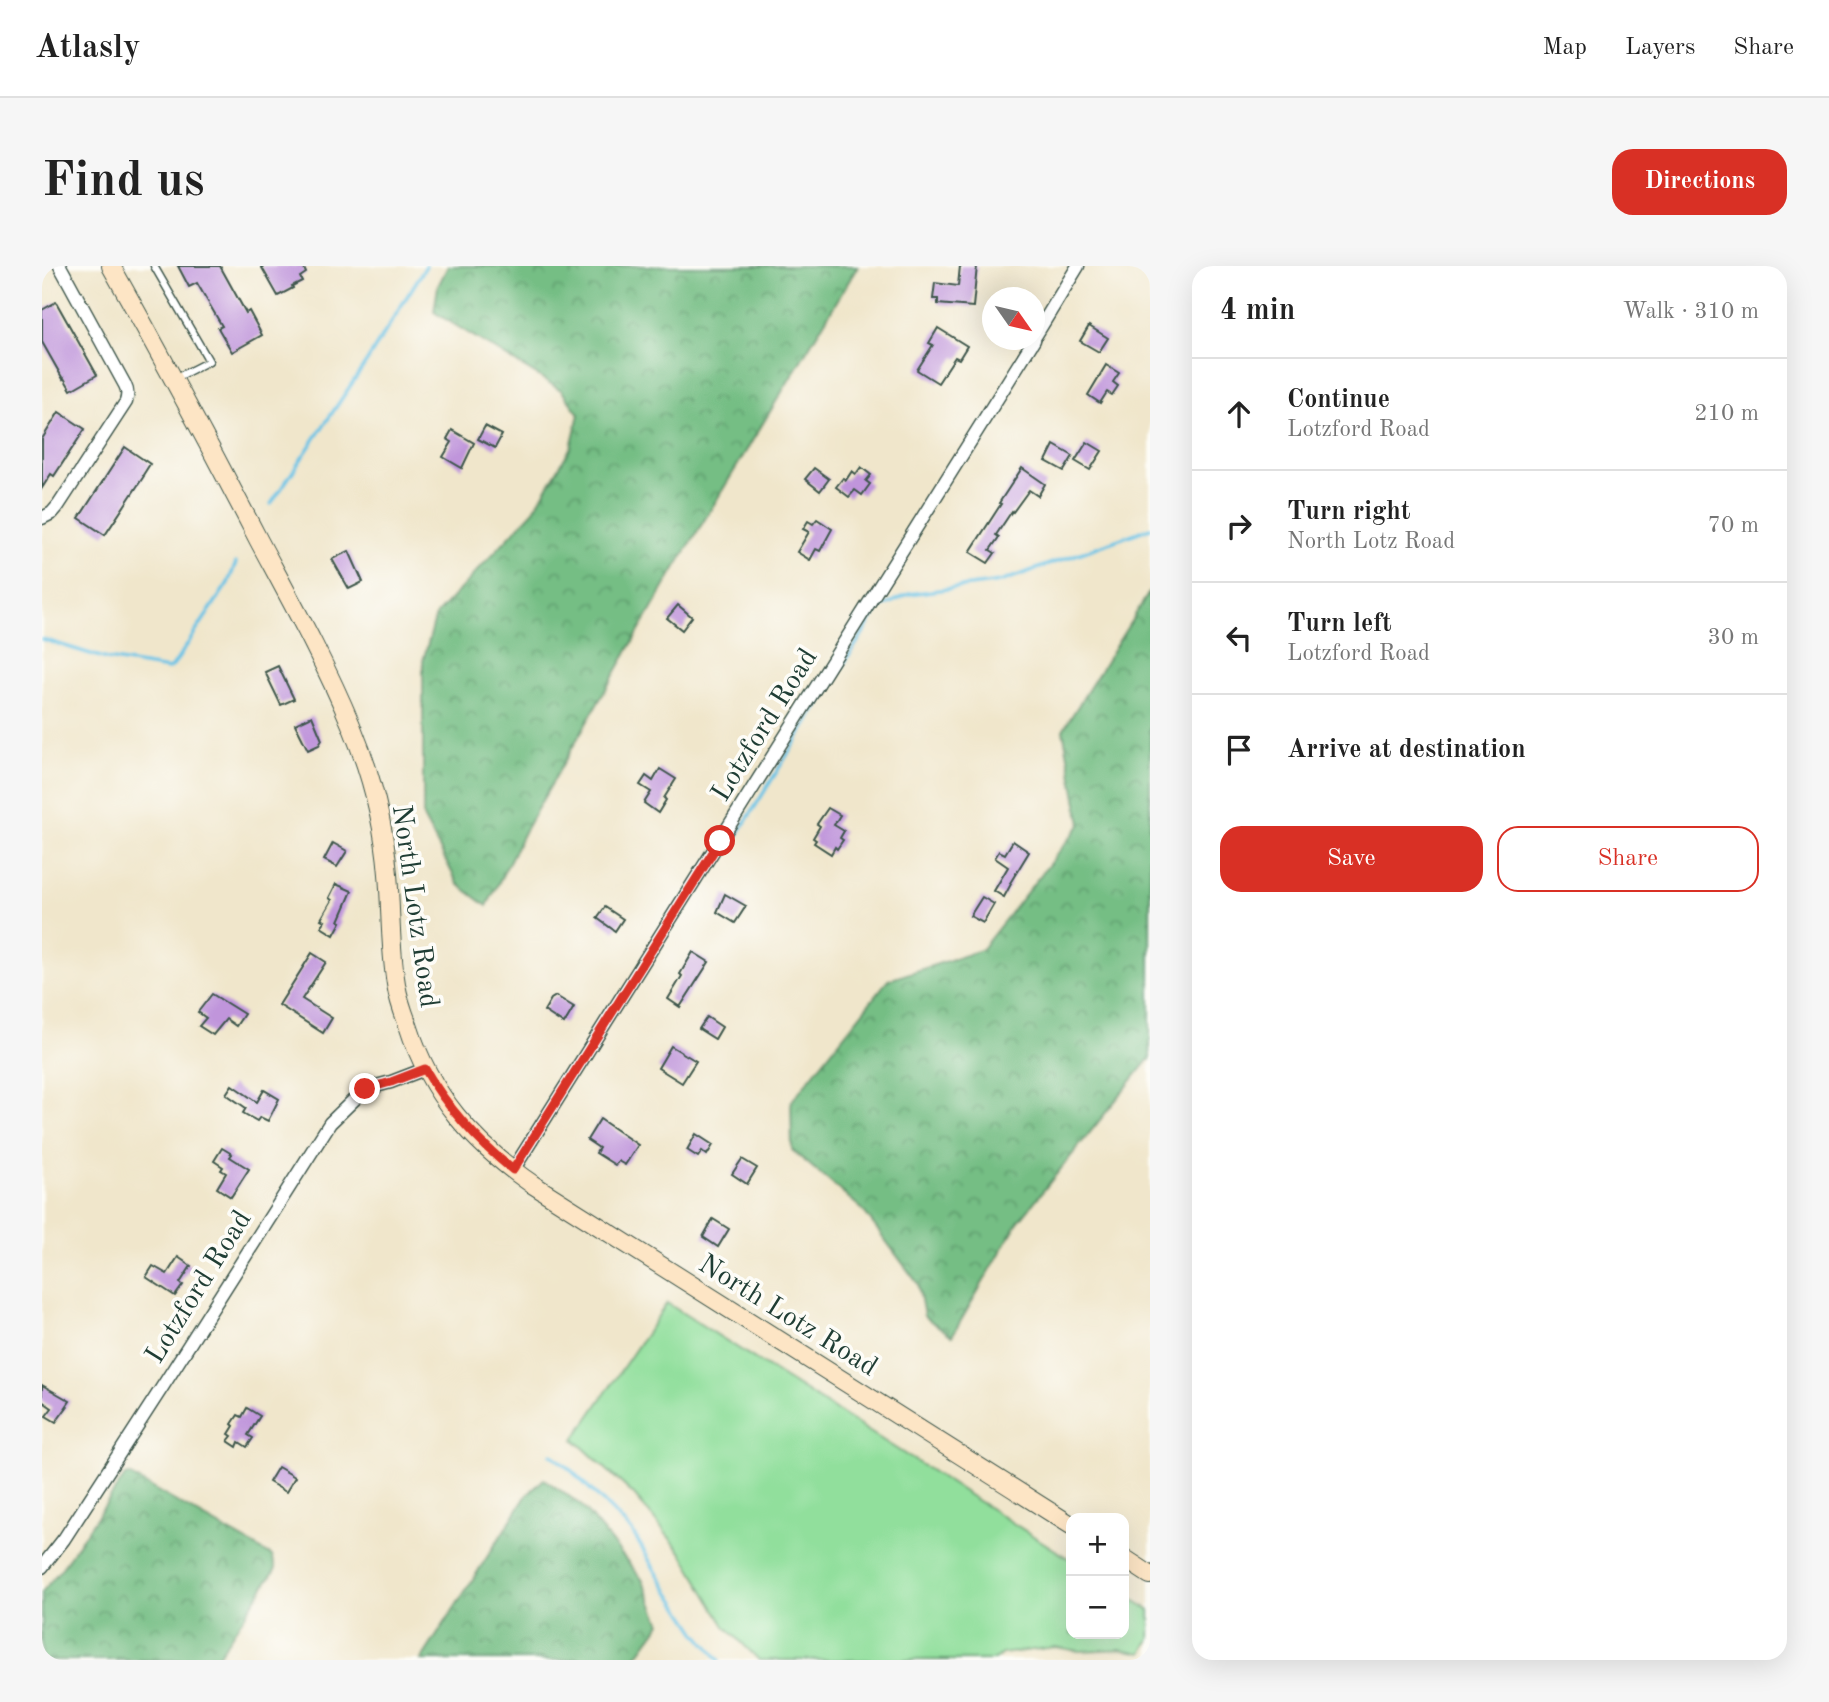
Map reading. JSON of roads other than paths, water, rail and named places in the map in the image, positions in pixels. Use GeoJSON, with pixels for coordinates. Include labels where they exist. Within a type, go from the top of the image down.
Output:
{"type":"FeatureCollection","features":[{"type":"Feature","properties":{"kind":"street"},"geometry":{"type":"LineString","coordinates":[[42,518],[58,506],[126,402],[128,391],[60,266]]}},
{"type":"Feature","properties":{"kind":"street","name":"North Lotz Road"},"geometry":{"type":"LineString","coordinates":[[111,266],[174,379],[343,704],[382,830],[388,872],[396,986],[425,1069],[466,1128],[513,1170],[1066,1522]]}},
{"type":"Feature","properties":{"kind":"street","name":"Lotzford Road"},"geometry":{"type":"LineString","coordinates":[[1045,321],[1078,266]]}},
{"type":"Feature","properties":{"kind":"street","name":"Lotzford Road"},"geometry":{"type":"LineString","coordinates":[[513,1170],[1027,350]]}},
{"type":"Feature","properties":{"kind":"street","name":"Lotzford Road"},"geometry":{"type":"LineString","coordinates":[[42,1567],[64,1539],[330,1123],[365,1089],[425,1069]]}},
{"type":"Feature","properties":{"kind":"street"},"geometry":{"type":"LineString","coordinates":[[1129,1561],[1150,1575]]}},
{"type":"Feature","properties":{"kind":"lane"},"geometry":{"type":"LineString","coordinates":[[154,266],[209,361],[174,379]]}},
{"type":"Feature","properties":{"kind":"waterway"},"geometry":{"type":"LineString","coordinates":[[271,504],[367,361],[426,266]]}},
{"type":"Feature","properties":{"kind":"waterway"},"geometry":{"type":"LineString","coordinates":[[725,855],[878,609],[909,594],[1000,582],[1150,528]]}},
{"type":"Feature","properties":{"kind":"waterway"},"geometry":{"type":"LineString","coordinates":[[42,639],[107,659],[168,669],[173,666],[228,583],[236,563]]}},
{"type":"Feature","properties":{"kind":"waterway"},"geometry":{"type":"LineString","coordinates":[[551,1454],[573,1472],[632,1531],[696,1632],[719,1660]]}}]}
